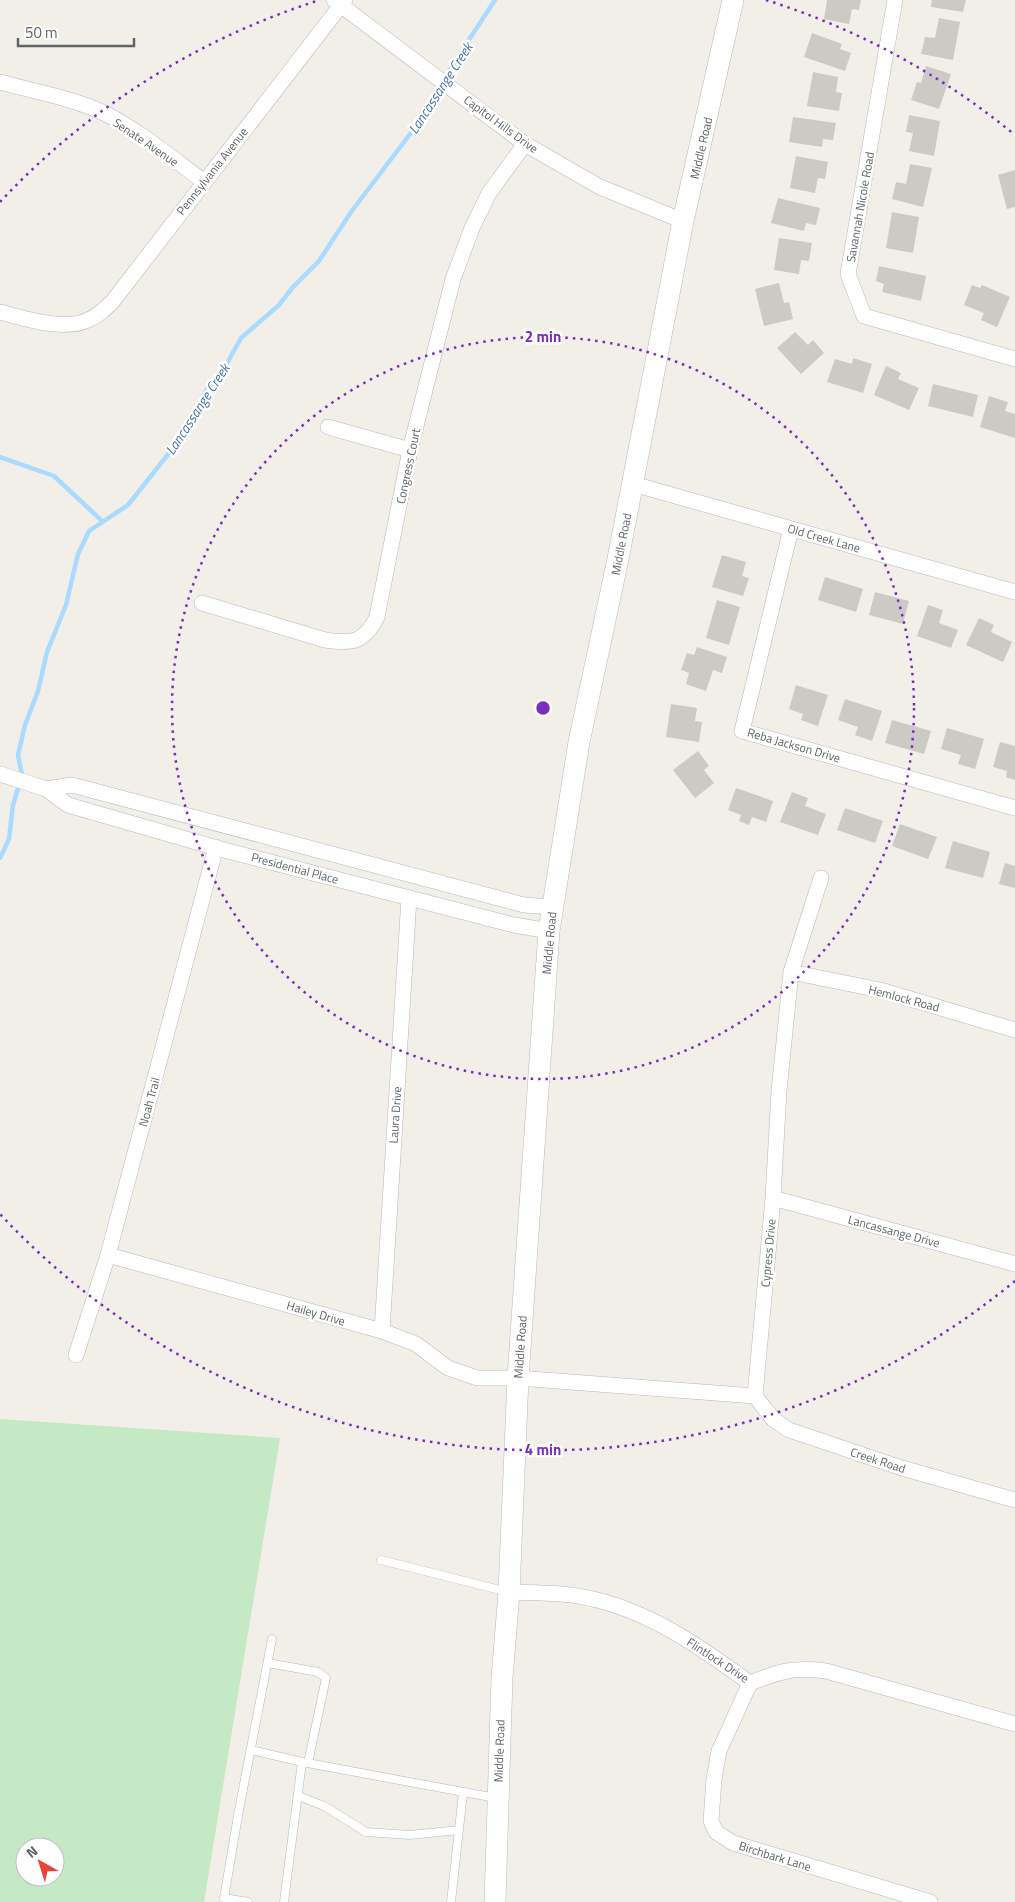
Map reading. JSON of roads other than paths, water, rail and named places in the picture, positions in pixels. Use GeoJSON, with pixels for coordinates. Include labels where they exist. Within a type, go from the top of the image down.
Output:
{"type":"FeatureCollection","features":[{"type":"Feature","properties":{"kind":"main road","name":"Middle Road"},"geometry":{"type":"LineString","coordinates":[[495,1902],[502,1678],[510,1592],[518,1378],[552,907],[580,742],[633,484],[683,221],[734,0]]}},
{"type":"Feature","properties":{"kind":"street","name":"Savannah Nicole Road"},"geometry":{"type":"LineString","coordinates":[[895,0],[848,274],[864,316],[1015,359]]}},
{"type":"Feature","properties":{"kind":"street","name":"Capitol Hills Drive"},"geometry":{"type":"LineString","coordinates":[[340,2],[525,144],[600,187],[683,221]]}},
{"type":"Feature","properties":{"kind":"street","name":"Pennsylvania Avenue"},"geometry":{"type":"LineString","coordinates":[[0,312],[34,321],[67,323],[87,321],[113,301],[340,2]]}},
{"type":"Feature","properties":{"kind":"street","name":"Senate Avenue"},"geometry":{"type":"LineString","coordinates":[[0,82],[84,105],[104,114],[130,128],[203,182]]}},
{"type":"Feature","properties":{"kind":"street","name":"Congress Court"},"geometry":{"type":"LineString","coordinates":[[202,603],[325,640],[346,643],[361,637],[372,628],[377,617],[410,450],[453,279],[472,228],[490,193],[525,144]]}},
{"type":"Feature","properties":{"kind":"street"},"geometry":{"type":"LineString","coordinates":[[328,427],[410,450]]}},
{"type":"Feature","properties":{"kind":"street","name":"Old Creek Lane"},"geometry":{"type":"LineString","coordinates":[[633,484],[1015,592]]}},
{"type":"Feature","properties":{"kind":"street","name":"Reba Jackson Drive"},"geometry":{"type":"LineString","coordinates":[[791,529],[742,731],[1015,808]]}},
{"type":"Feature","properties":{"kind":"street","name":"Presidential Place"},"geometry":{"type":"LineString","coordinates":[[3,775],[46,790],[68,805],[216,848],[514,925],[549,931]]}},
{"type":"Feature","properties":{"kind":"street","name":"Presidential Place"},"geometry":{"type":"LineString","coordinates":[[46,790],[72,785],[524,905],[552,907]]}},
{"type":"Feature","properties":{"kind":"street","name":"Noah Trail"},"geometry":{"type":"LineString","coordinates":[[76,1355],[108,1255],[216,848]]}},
{"type":"Feature","properties":{"kind":"street","name":"Cypress Drive"},"geometry":{"type":"LineString","coordinates":[[755,1396],[773,1198],[779,1091],[791,972],[821,878]]}},
{"type":"Feature","properties":{"kind":"street","name":"Laura Drive"},"geometry":{"type":"LineString","coordinates":[[382,1331],[409,898]]}},
{"type":"Feature","properties":{"kind":"street","name":"Hemlock Road"},"geometry":{"type":"LineString","coordinates":[[791,972],[880,990],[1015,1030]]}},
{"type":"Feature","properties":{"kind":"street","name":"Lancassange Drive"},"geometry":{"type":"LineString","coordinates":[[773,1198],[1015,1264]]}},
{"type":"Feature","properties":{"kind":"street","name":"Hailey Drive"},"geometry":{"type":"LineString","coordinates":[[108,1255],[382,1331],[416,1344],[448,1368],[477,1378],[518,1378]]}},
{"type":"Feature","properties":{"kind":"street"},"geometry":{"type":"LineString","coordinates":[[518,1378],[755,1396]]}},
{"type":"Feature","properties":{"kind":"street","name":"Creek Road"},"geometry":{"type":"LineString","coordinates":[[755,1396],[773,1419],[789,1430],[902,1468],[1015,1500]]}},
{"type":"Feature","properties":{"kind":"street","name":"Flintlock Drive"},"geometry":{"type":"LineString","coordinates":[[510,1592],[567,1594],[597,1600],[624,1609],[693,1642],[750,1683],[773,1674],[800,1668],[826,1671],[1015,1724]]}},
{"type":"Feature","properties":{"kind":"street","name":"Birchbark Lane"},"geometry":{"type":"LineString","coordinates":[[750,1683],[720,1751],[710,1821],[716,1832],[733,1844],[930,1902]]}},
{"type":"Feature","properties":{"kind":"lane"},"geometry":{"type":"LineString","coordinates":[[381,1560],[510,1592]]}},
{"type":"Feature","properties":{"kind":"lane"},"geometry":{"type":"LineString","coordinates":[[248,1902],[224,1898],[272,1639]]}},
{"type":"Feature","properties":{"kind":"lane"},"geometry":{"type":"LineString","coordinates":[[268,1663],[318,1672],[326,1678],[298,1796],[284,1902]]}},
{"type":"Feature","properties":{"kind":"lane"},"geometry":{"type":"LineString","coordinates":[[250,1750],[498,1799]]}},
{"type":"Feature","properties":{"kind":"lane"},"geometry":{"type":"LineString","coordinates":[[450,1902],[463,1792]]}},
{"type":"Feature","properties":{"kind":"lane"},"geometry":{"type":"LineString","coordinates":[[298,1796],[324,1806],[366,1832],[410,1834],[458,1830]]}},
{"type":"Feature","properties":{"kind":"waterway","name":"Lancassange Creek"},"geometry":{"type":"LineString","coordinates":[[0,858],[9,839],[13,805],[22,775],[18,755],[25,725],[38,691],[47,652],[66,605],[78,554],[89,531],[128,505],[181,438],[205,392],[225,367],[241,338],[279,305],[293,287],[319,261],[351,212],[426,113],[453,64],[495,0]]}},
{"type":"Feature","properties":{"kind":"waterway"},"geometry":{"type":"LineString","coordinates":[[0,457],[54,476],[102,521]]}}]}
